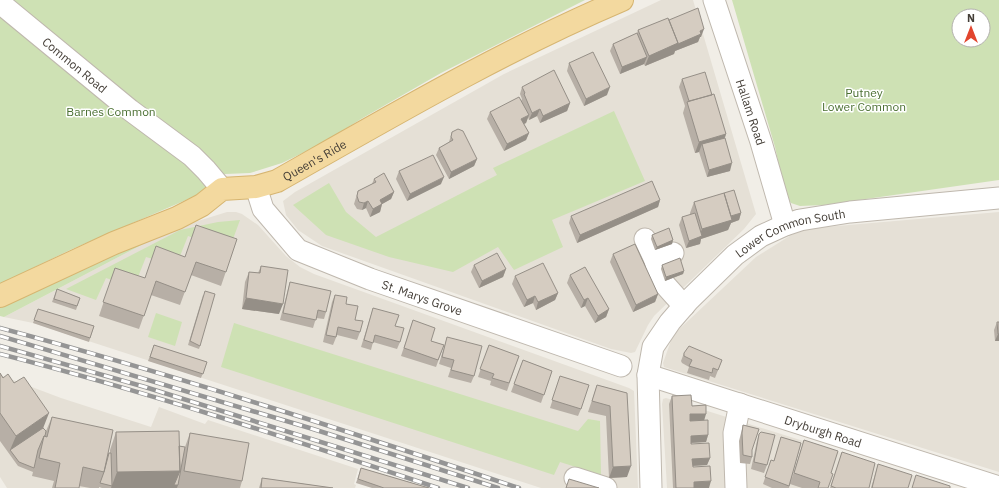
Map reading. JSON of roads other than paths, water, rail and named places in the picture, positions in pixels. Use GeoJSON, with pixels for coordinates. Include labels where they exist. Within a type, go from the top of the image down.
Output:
{"type":"FeatureCollection","features":[{"type":"Feature","properties":{"kind":"main road","name":"Queen's Ride"},"geometry":{"type":"LineString","coordinates":[[222,190],[256,187],[277,181],[468,74],[537,39],[622,0]]}},
{"type":"Feature","properties":{"kind":"main road"},"geometry":{"type":"LineString","coordinates":[[0,296],[114,243],[177,218],[202,205],[222,190]]}},
{"type":"Feature","properties":{"kind":"street","name":"Hallam Road"},"geometry":{"type":"LineString","coordinates":[[714,0],[763,150],[785,225]]}},
{"type":"Feature","properties":{"kind":"street","name":"Common Road"},"geometry":{"type":"LineString","coordinates":[[0,3],[130,110],[192,156],[206,170],[222,190]]}},
{"type":"Feature","properties":{"kind":"street","name":"St. Marys Grove"},"geometry":{"type":"LineString","coordinates":[[256,187],[263,209],[298,250],[364,277],[621,366]]}},
{"type":"Feature","properties":{"kind":"street","name":"Lower Common South"},"geometry":{"type":"LineString","coordinates":[[652,488],[648,376],[654,347],[658,338],[684,306],[735,255],[761,236],[800,220],[850,212],[999,198]]}},
{"type":"Feature","properties":{"kind":"street"},"geometry":{"type":"LineString","coordinates":[[644,239],[664,256],[659,278],[684,306]]}},
{"type":"Feature","properties":{"kind":"street","name":"Dryburgh Road"},"geometry":{"type":"LineString","coordinates":[[648,376],[999,487]]}},
{"type":"Feature","properties":{"kind":"street"},"geometry":{"type":"LineString","coordinates":[[736,488],[734,433],[740,404]]}},
{"type":"Feature","properties":{"kind":"street"},"geometry":{"type":"LineString","coordinates":[[575,478],[606,488]]}},
{"type":"Feature","properties":{"kind":"railway"},"geometry":{"type":"LineString","coordinates":[[0,328],[196,384],[519,488]]}},
{"type":"Feature","properties":{"kind":"railway"},"geometry":{"type":"LineString","coordinates":[[0,336],[313,429],[498,488]]}},
{"type":"Feature","properties":{"kind":"railway"},"geometry":{"type":"LineString","coordinates":[[0,346],[145,387],[468,488]]}},
{"type":"Feature","properties":{"kind":"railway"},"geometry":{"type":"LineString","coordinates":[[0,354],[165,400],[438,488]]}},
{"type":"Feature","properties":{"kind":"park label","name":"Putney Lower Common"},"geometry":{"type":"Point","coordinates":[864,99]}},
{"type":"Feature","properties":{"kind":"park label","name":"Barnes Common"},"geometry":{"type":"Point","coordinates":[111,111]}}]}
